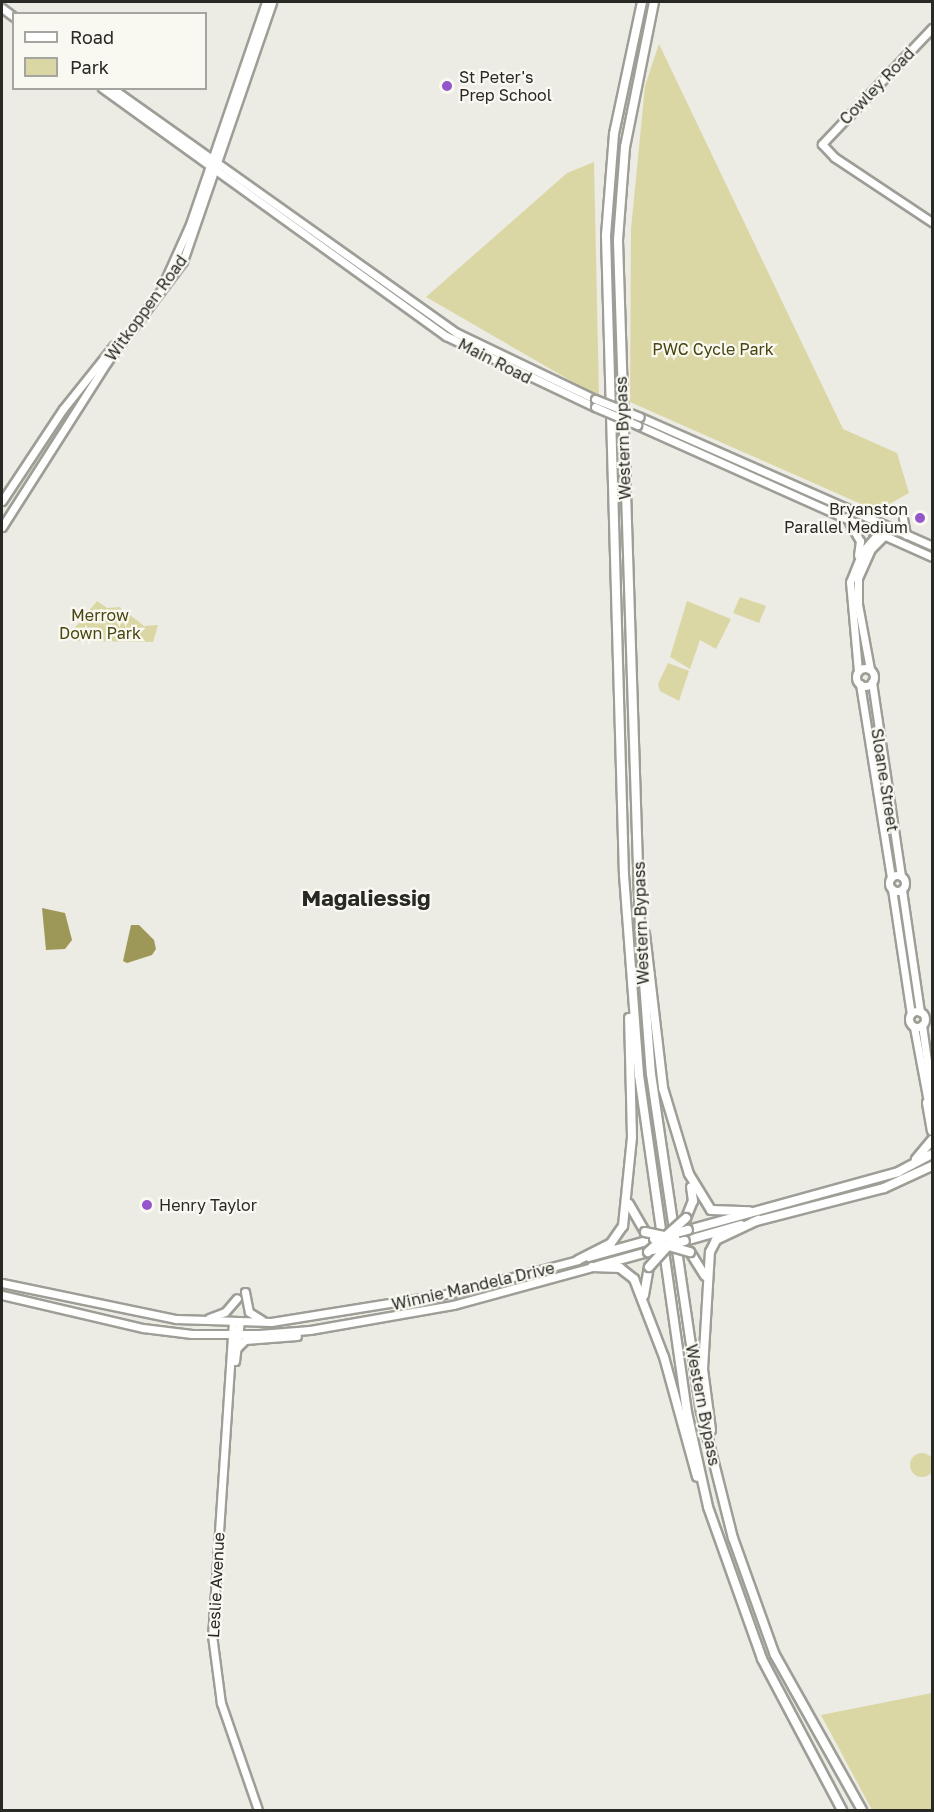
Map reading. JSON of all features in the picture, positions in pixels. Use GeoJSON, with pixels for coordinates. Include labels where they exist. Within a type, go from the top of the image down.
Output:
{"type":"FeatureCollection","features":[{"type":"Feature","properties":{"kind":"highway","name":"Western Bypass"},"geometry":{"type":"LineString","coordinates":[[642,2],[614,134],[606,236],[624,874],[639,1075],[654,1196],[687,1412],[708,1507],[762,1659],[842,1810]]}},
{"type":"Feature","properties":{"kind":"highway","name":"Western Bypass"},"geometry":{"type":"LineString","coordinates":[[654,2],[625,147],[618,241],[643,992],[660,1143],[701,1411],[733,1538],[775,1655],[862,1810]]}},
{"type":"Feature","properties":{"kind":"highway"},"geometry":{"type":"LineString","coordinates":[[578,1260],[618,1236],[627,1198],[632,1137],[624,874]]}},
{"type":"Feature","properties":{"kind":"highway"},"geometry":{"type":"LineString","coordinates":[[640,877],[663,1088],[689,1174],[693,1202],[686,1218],[666,1241],[649,1267],[643,1283],[646,1307]]}},
{"type":"Feature","properties":{"kind":"highway"},"geometry":{"type":"LineString","coordinates":[[689,1174],[709,1209],[724,1213],[750,1211]]}},
{"type":"Feature","properties":{"kind":"highway"},"geometry":{"type":"LineString","coordinates":[[627,1198],[633,1219],[646,1237],[657,1244]]}},
{"type":"Feature","properties":{"kind":"highway"},"geometry":{"type":"LineString","coordinates":[[733,1538],[704,1379],[707,1285],[716,1240],[759,1220]]}},
{"type":"Feature","properties":{"kind":"highway"},"geometry":{"type":"LineString","coordinates":[[648,1252],[657,1244],[688,1235]]}},
{"type":"Feature","properties":{"kind":"highway"},"geometry":{"type":"LineString","coordinates":[[646,1237],[666,1241],[690,1252],[702,1265],[707,1285]]}},
{"type":"Feature","properties":{"kind":"highway"},"geometry":{"type":"LineString","coordinates":[[592,1267],[620,1268],[631,1275],[646,1307],[708,1507]]}},
{"type":"Feature","properties":{"kind":"main road","name":"Witkoppen Road"},"geometry":{"type":"LineString","coordinates":[[2,501],[67,403],[166,279],[213,166],[216,144],[266,5],[272,2]]}},
{"type":"Feature","properties":{"kind":"main road","name":"Witkoppen Road"},"geometry":{"type":"LineString","coordinates":[[2,527],[107,362],[178,269],[266,5]]}},
{"type":"Feature","properties":{"kind":"main road","name":"Cowley Road"},"geometry":{"type":"LineString","coordinates":[[933,28],[822,144],[834,157],[933,222]]}},
{"type":"Feature","properties":{"kind":"main road","name":"Main Road"},"geometry":{"type":"LineString","coordinates":[[105,90],[197,159],[213,166],[457,333],[595,399],[933,546]]}},
{"type":"Feature","properties":{"kind":"main road","name":"Main Road"},"geometry":{"type":"LineString","coordinates":[[115,90],[194,148],[213,166],[446,336],[498,365],[933,557]]}},
{"type":"Feature","properties":{"kind":"main road"},"geometry":{"type":"LineString","coordinates":[[194,148],[206,151],[216,144]]}},
{"type":"Feature","properties":{"kind":"main road"},"geometry":{"type":"LineString","coordinates":[[197,159],[202,171],[199,196]]}},
{"type":"Feature","properties":{"kind":"main road"},"geometry":{"type":"LineString","coordinates":[[845,518],[860,540],[852,571],[858,671],[870,669],[857,595],[860,571],[881,534]]}},
{"type":"Feature","properties":{"kind":"main road"},"geometry":{"type":"LineString","coordinates":[[903,518],[906,535]]}},
{"type":"Feature","properties":{"kind":"main road"},"geometry":{"type":"LineString","coordinates":[[852,571],[881,534],[890,527]]}},
{"type":"Feature","properties":{"kind":"main road"},"geometry":{"type":"LineString","coordinates":[[873,546],[902,543]]}},
{"type":"Feature","properties":{"kind":"main road","name":"Sloane Street"},"geometry":{"type":"LineString","coordinates":[[870,669],[872,682],[868,721],[892,889]]}},
{"type":"Feature","properties":{"kind":"main road","name":"Sloane Street"},"geometry":{"type":"LineString","coordinates":[[858,671],[860,684],[874,710],[902,890]]}},
{"type":"Feature","properties":{"kind":"main road"},"geometry":{"type":"LineString","coordinates":[[860,684],[872,682]]}},
{"type":"Feature","properties":{"kind":"main road"},"geometry":{"type":"LineString","coordinates":[[868,721],[874,710]]}},
{"type":"Feature","properties":{"kind":"main road"},"geometry":{"type":"LineString","coordinates":[[875,763],[878,734]]}},
{"type":"Feature","properties":{"kind":"main road"},"geometry":{"type":"LineString","coordinates":[[891,878],[901,876]]}},
{"type":"Feature","properties":{"kind":"main road"},"geometry":{"type":"LineString","coordinates":[[933,1096],[902,890],[892,889],[911,1014],[933,1131]]}},
{"type":"Feature","properties":{"kind":"main road"},"geometry":{"type":"LineString","coordinates":[[911,1014],[921,1012]]}},
{"type":"Feature","properties":{"kind":"main road"},"geometry":{"type":"LineString","coordinates":[[914,1027],[922,1025]]}},
{"type":"Feature","properties":{"kind":"main road"},"geometry":{"type":"LineString","coordinates":[[927,1103],[933,1117]]}},
{"type":"Feature","properties":{"kind":"main road"},"geometry":{"type":"LineString","coordinates":[[898,1173],[933,1140]]}},
{"type":"Feature","properties":{"kind":"main road","name":"Winnie Mandela Drive"},"geometry":{"type":"LineString","coordinates":[[688,1235],[750,1211],[898,1173],[933,1154]]}},
{"type":"Feature","properties":{"kind":"main road","name":"Winnie Mandela Drive"},"geometry":{"type":"LineString","coordinates":[[2,1295],[143,1328],[235,1334],[310,1330],[453,1305],[648,1252],[666,1241],[688,1235],[759,1220],[884,1188],[932,1166]]}},
{"type":"Feature","properties":{"kind":"main road","name":"Winnie Mandela Drive"},"geometry":{"type":"LineString","coordinates":[[2,1283],[176,1319],[271,1322],[452,1293],[578,1260],[646,1237]]}},
{"type":"Feature","properties":{"kind":"main road"},"geometry":{"type":"LineString","coordinates":[[245,1292],[252,1315],[271,1322]]}},
{"type":"Feature","properties":{"kind":"main road"},"geometry":{"type":"LineString","coordinates":[[176,1319],[217,1316],[237,1298]]}},
{"type":"Feature","properties":{"kind":"main road","name":"Leslie Avenue"},"geometry":{"type":"LineString","coordinates":[[237,1322],[222,1462],[211,1605],[215,1670],[227,1725],[258,1810]]}},
{"type":"Feature","properties":{"kind":"main road"},"geometry":{"type":"LineString","coordinates":[[236,1350],[245,1340],[301,1335],[310,1330]]}},
{"type":"Feature","properties":{"kind":"main road","name":"Leslie Avenue"},"geometry":{"type":"LineString","coordinates":[[222,1462],[236,1350],[235,1334]]}},
{"type":"Feature","properties":{"kind":"green space","name":"PWC Cycle Park"},"geometry":{"type":"Polygon","coordinates":[[[659,44],[843,429],[897,453],[909,493],[877,511],[630,402],[631,229],[645,86],[659,44]]]}},
{"type":"Feature","properties":{"kind":"green space"},"geometry":{"type":"Polygon","coordinates":[[[594,162],[599,397],[426,297],[567,173],[594,162]]]}},
{"type":"Feature","properties":{"kind":"green space"},"geometry":{"type":"Polygon","coordinates":[[[740,597],[766,606],[759,623],[733,613],[740,597]]]}},
{"type":"Feature","properties":{"kind":"green space","name":"Merrow Down Park"},"geometry":{"type":"Polygon","coordinates":[[[97,601],[107,608],[120,607],[144,626],[158,625],[153,642],[76,641],[69,635],[97,601]]]}},
{"type":"Feature","properties":{"kind":"green space"},"geometry":{"type":"Polygon","coordinates":[[[687,601],[731,619],[716,649],[700,640],[690,669],[670,657],[687,601]]]}},
{"type":"Feature","properties":{"kind":"green space"},"geometry":{"type":"Polygon","coordinates":[[[668,663],[689,671],[679,701],[660,691],[658,684],[668,663]]]}},
{"type":"Feature","properties":{"kind":"green space"},"geometry":{"type":"Polygon","coordinates":[[[922,1453],[930,1457],[934,1465],[930,1473],[922,1477],[914,1473],[910,1465],[914,1457],[922,1453]]]}},
{"type":"Feature","properties":{"kind":"green space"},"geometry":{"type":"Polygon","coordinates":[[[932,1693],[932,1810],[872,1810],[821,1715],[932,1693]]]}},
{"type":"Feature","properties":{"kind":"shaded area"},"geometry":{"type":"Polygon","coordinates":[[[42,908],[65,913],[72,940],[65,949],[46,950],[42,908]]]}},
{"type":"Feature","properties":{"kind":"shaded area"},"geometry":{"type":"Polygon","coordinates":[[[131,925],[139,925],[154,940],[156,949],[152,955],[127,963],[123,961],[131,925]]]}},
{"type":"Feature","properties":{"kind":"place","name":"St Peter's Prep School"},"geometry":{"type":"Point","coordinates":[447,86]}},
{"type":"Feature","properties":{"kind":"place","name":"Bryanston Parallel Medium"},"geometry":{"type":"Point","coordinates":[920,518]}},
{"type":"Feature","properties":{"kind":"place","name":"Henry Taylor"},"geometry":{"type":"Point","coordinates":[147,1205]}},
{"type":"Feature","properties":{"kind":"district","name":"Magaliessig"},"geometry":{"type":"Point","coordinates":[366,898]}}]}
